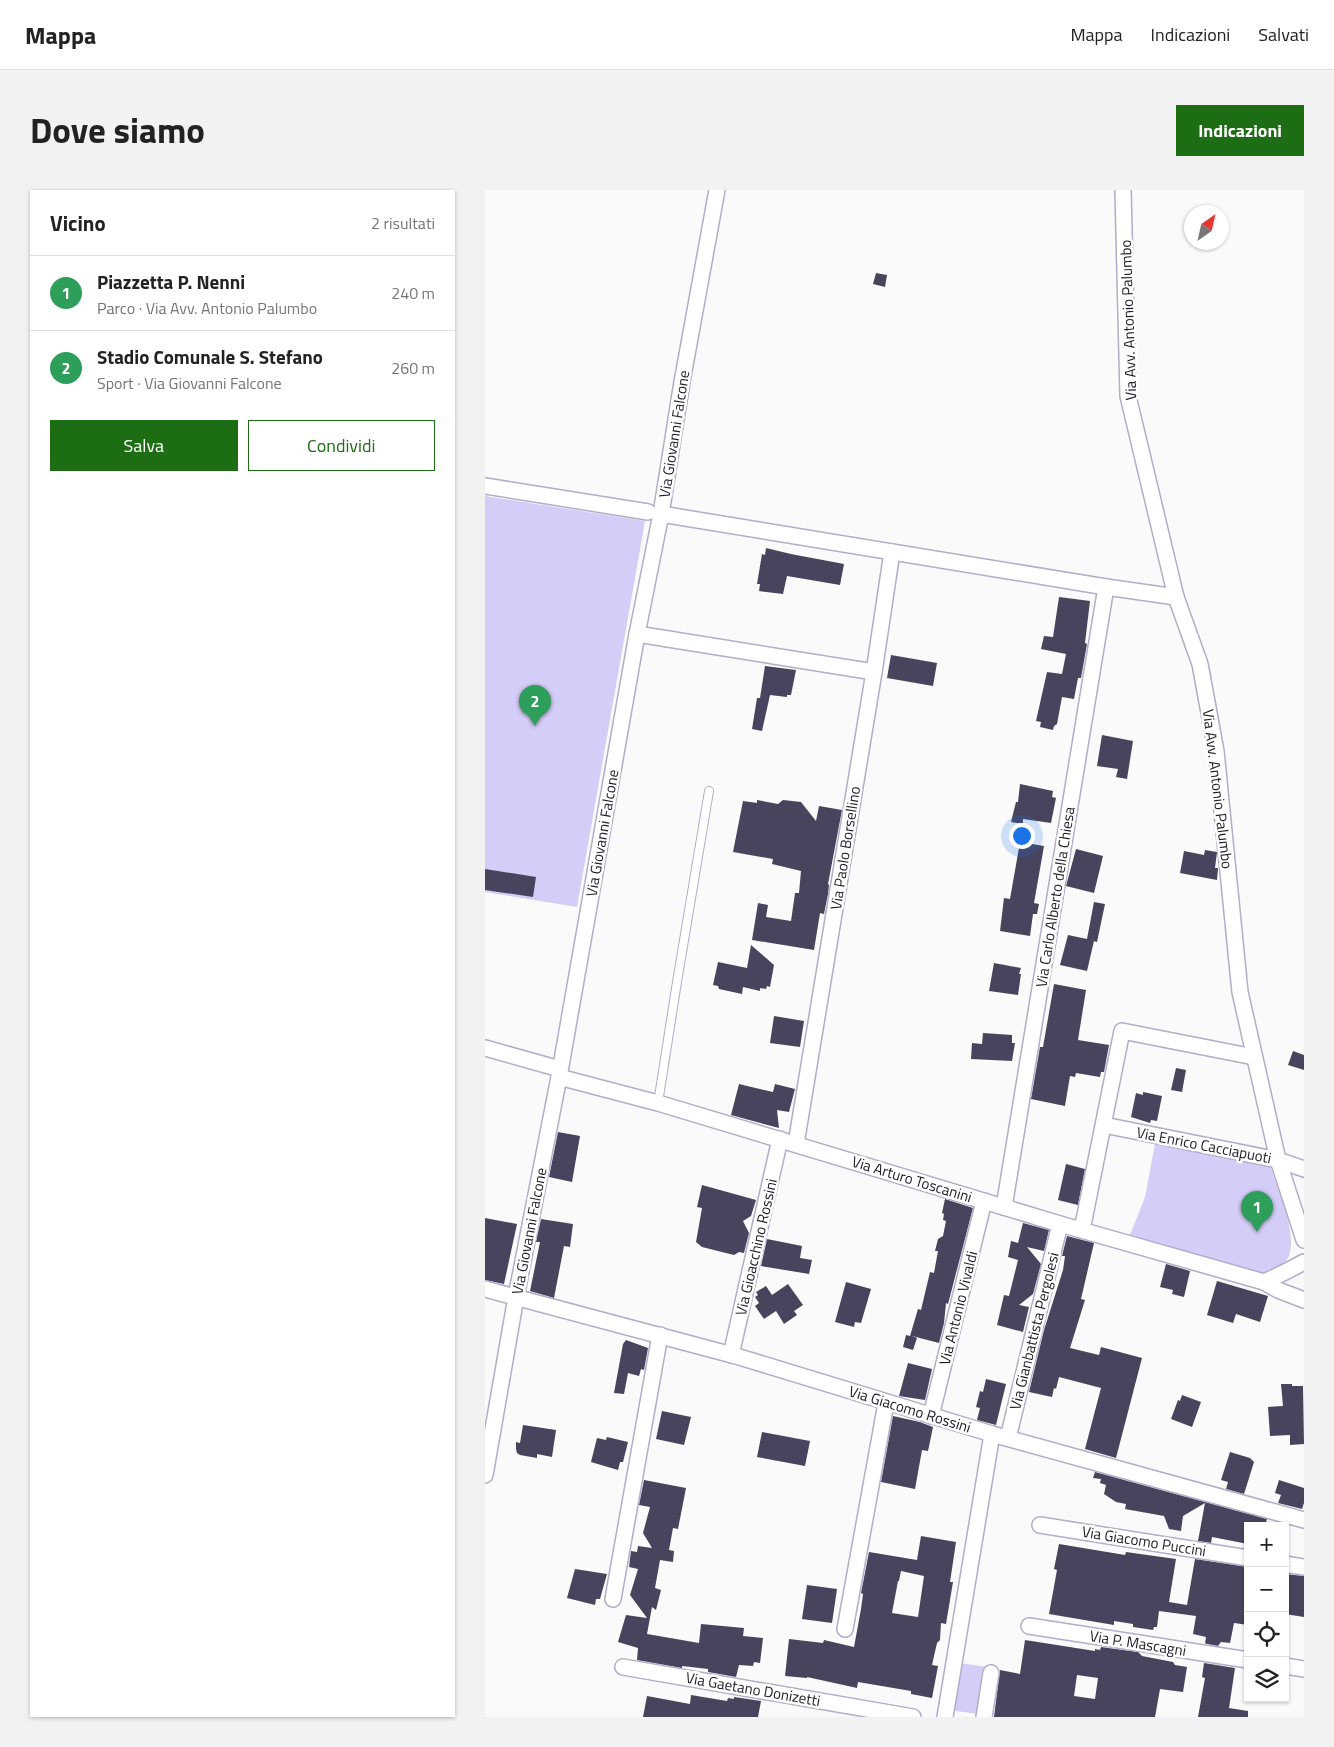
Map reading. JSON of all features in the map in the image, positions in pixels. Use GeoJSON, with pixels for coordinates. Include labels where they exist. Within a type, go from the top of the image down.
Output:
{"type":"FeatureCollection","features":[{"type":"Feature","properties":{"kind":"street","name":"Via Giovanni Falcone"},"geometry":{"type":"LineString","coordinates":[[485,1475],[637,634],[655,513],[683,382],[717,190]]}},
{"type":"Feature","properties":{"kind":"street","name":"Via Avv. Antonio Palumbo"},"geometry":{"type":"LineString","coordinates":[[1123,190],[1128,396],[1176,597],[1200,664],[1216,751],[1240,992],[1278,1160],[1304,1240]]}},
{"type":"Feature","properties":{"kind":"street"},"geometry":{"type":"LineString","coordinates":[[485,486],[1176,597]]}},
{"type":"Feature","properties":{"kind":"street","name":"Via Paolo Borsellino"},"geometry":{"type":"LineString","coordinates":[[796,1144],[892,552]]}},
{"type":"Feature","properties":{"kind":"street","name":"Via Carlo Alberto della Chiesa"},"geometry":{"type":"LineString","coordinates":[[1004,1207],[1105,587]]}},
{"type":"Feature","properties":{"kind":"street"},"geometry":{"type":"LineString","coordinates":[[637,634],[874,672]]}},
{"type":"Feature","properties":{"kind":"street"},"geometry":{"type":"LineString","coordinates":[[1082,1230],[1122,1031],[1254,1057]]}},
{"type":"Feature","properties":{"kind":"street","name":"Via Arturo Toscanini"},"geometry":{"type":"LineString","coordinates":[[485,1048],[559,1073],[1060,1224],[1264,1282],[1277,1290],[1304,1300]]}},
{"type":"Feature","properties":{"kind":"street","name":"Via Enrico Cacciapuoti"},"geometry":{"type":"LineString","coordinates":[[1103,1125],[1278,1160],[1304,1169]]}},
{"type":"Feature","properties":{"kind":"street","name":"Via Gioacchino Rossini"},"geometry":{"type":"LineString","coordinates":[[731,1355],[780,1139]]}},
{"type":"Feature","properties":{"kind":"street","name":"Via Antonio Vivaldi"},"geometry":{"type":"LineString","coordinates":[[931,1416],[984,1201]]}},
{"type":"Feature","properties":{"kind":"street","name":"Via Gianbattista Pergolesi"},"geometry":{"type":"LineString","coordinates":[[1008,1438],[1060,1224]]}},
{"type":"Feature","properties":{"kind":"street"},"geometry":{"type":"LineString","coordinates":[[1264,1282],[1282,1275],[1292,1267],[1304,1262]]}},
{"type":"Feature","properties":{"kind":"street","name":"Via Giacomo Rossini"},"geometry":{"type":"LineString","coordinates":[[485,1289],[731,1355],[992,1434],[1304,1520]]}},
{"type":"Feature","properties":{"kind":"street"},"geometry":{"type":"LineString","coordinates":[[613,1599],[660,1335]]}},
{"type":"Feature","properties":{"kind":"street"},"geometry":{"type":"LineString","coordinates":[[845,1629],[886,1403]]}},
{"type":"Feature","properties":{"kind":"street"},"geometry":{"type":"LineString","coordinates":[[945,1717],[992,1434]]}},
{"type":"Feature","properties":{"kind":"street","name":"Via Giacomo Puccini"},"geometry":{"type":"LineString","coordinates":[[1040,1525],[1244,1557]]}},
{"type":"Feature","properties":{"kind":"street"},"geometry":{"type":"LineString","coordinates":[[1289,1565],[1304,1567]]}},
{"type":"Feature","properties":{"kind":"street","name":"Via P. Mascagni"},"geometry":{"type":"LineString","coordinates":[[1029,1626],[1244,1659]]}},
{"type":"Feature","properties":{"kind":"street","name":"Via Gaetano Donizetti"},"geometry":{"type":"LineString","coordinates":[[623,1667],[913,1717]]}},
{"type":"Feature","properties":{"kind":"street"},"geometry":{"type":"LineString","coordinates":[[1289,1667],[1304,1669]]}},
{"type":"Feature","properties":{"kind":"street"},"geometry":{"type":"LineString","coordinates":[[984,1717],[991,1673]]}},
{"type":"Feature","properties":{"kind":"lane"},"geometry":{"type":"LineString","coordinates":[[658,1103],[709,791]]}},
{"type":"Feature","properties":{"kind":"shaded area"},"geometry":{"type":"Polygon","coordinates":[[[485,496],[645,521],[577,907],[485,892],[485,496]]]}},
{"type":"Feature","properties":{"kind":"shaded area"},"geometry":{"type":"Polygon","coordinates":[[[1155,1144],[1270,1166],[1289,1225],[1291,1248],[1286,1261],[1266,1275],[1215,1262],[1130,1235],[1145,1197],[1155,1144]]]}},
{"type":"Feature","properties":{"kind":"shaded area"},"geometry":{"type":"Polygon","coordinates":[[[959,1663],[988,1667],[979,1714],[956,1711],[953,1707],[959,1663]]]}},
{"type":"Feature","properties":{"kind":"building"},"geometry":{"type":"Polygon","coordinates":[[[876,273],[887,275],[885,287],[873,284],[876,273]]]}},
{"type":"Feature","properties":{"kind":"building"},"geometry":{"type":"Polygon","coordinates":[[[766,548],[844,564],[840,585],[787,576],[783,594],[759,591],[760,584],[757,584],[762,554],[765,555],[766,548]]]}},
{"type":"Feature","properties":{"kind":"building"},"geometry":{"type":"Polygon","coordinates":[[[1059,597],[1090,601],[1085,643],[1087,644],[1081,678],[1078,678],[1074,699],[1062,697],[1057,724],[1053,730],[1040,727],[1041,722],[1036,721],[1047,672],[1062,674],[1066,654],[1041,649],[1044,636],[1053,637],[1059,597]]]}},
{"type":"Feature","properties":{"kind":"building"},"geometry":{"type":"Polygon","coordinates":[[[891,655],[937,663],[933,686],[887,678],[891,655]]]}},
{"type":"Feature","properties":{"kind":"building"},"geometry":{"type":"Polygon","coordinates":[[[765,666],[796,670],[791,695],[787,695],[787,697],[770,695],[762,731],[752,729],[757,698],[760,698],[765,666]]]}},
{"type":"Feature","properties":{"kind":"building"},"geometry":{"type":"Polygon","coordinates":[[[1102,735],[1133,741],[1127,779],[1116,777],[1118,769],[1097,766],[1102,735]]]}},
{"type":"Feature","properties":{"kind":"building"},"geometry":{"type":"Polygon","coordinates":[[[1020,784],[1053,791],[1052,797],[1056,798],[1051,823],[1023,819],[1023,824],[1011,822],[1016,802],[1018,802],[1020,784]]]}},
{"type":"Feature","properties":{"kind":"building"},"geometry":{"type":"Polygon","coordinates":[[[757,800],[778,804],[783,800],[801,802],[816,821],[819,806],[842,810],[824,914],[820,913],[814,950],[752,940],[758,903],[768,905],[766,917],[791,921],[795,893],[799,893],[801,871],[772,864],[773,859],[733,852],[743,801],[757,803],[757,800]]]}},
{"type":"Feature","properties":{"kind":"building"},"geometry":{"type":"Polygon","coordinates":[[[1020,842],[1044,846],[1034,903],[1039,904],[1037,914],[1033,914],[1030,936],[1000,931],[1004,898],[1010,899],[1020,842]]]}},
{"type":"Feature","properties":{"kind":"building"},"geometry":{"type":"Polygon","coordinates":[[[1076,849],[1103,856],[1094,893],[1066,886],[1076,849]]]}},
{"type":"Feature","properties":{"kind":"building"},"geometry":{"type":"Polygon","coordinates":[[[1205,850],[1217,852],[1215,868],[1218,868],[1217,880],[1180,873],[1184,851],[1204,855],[1205,850]]]}},
{"type":"Feature","properties":{"kind":"building"},"geometry":{"type":"Polygon","coordinates":[[[485,869],[536,877],[533,897],[485,890],[485,869]]]}},
{"type":"Feature","properties":{"kind":"building"},"geometry":{"type":"Polygon","coordinates":[[[1094,902],[1105,904],[1097,942],[1094,941],[1087,971],[1060,965],[1068,935],[1087,939],[1094,902]]]}},
{"type":"Feature","properties":{"kind":"building"},"geometry":{"type":"Polygon","coordinates":[[[751,945],[774,965],[770,987],[767,986],[766,989],[760,988],[760,991],[743,987],[742,994],[719,989],[718,986],[713,985],[718,962],[747,968],[751,945]]]}},
{"type":"Feature","properties":{"kind":"building"},"geometry":{"type":"Polygon","coordinates":[[[994,963],[1021,968],[1018,995],[989,991],[994,963]]]}},
{"type":"Feature","properties":{"kind":"building"},"geometry":{"type":"Polygon","coordinates":[[[1054,984],[1086,990],[1078,1040],[1109,1045],[1104,1072],[1101,1072],[1100,1077],[1076,1073],[1075,1077],[1070,1076],[1065,1106],[1031,1099],[1040,1047],[1043,1047],[1054,984]]]}},
{"type":"Feature","properties":{"kind":"building"},"geometry":{"type":"Polygon","coordinates":[[[774,1016],[804,1021],[800,1047],[770,1043],[774,1016]]]}},
{"type":"Feature","properties":{"kind":"building"},"geometry":{"type":"Polygon","coordinates":[[[983,1033],[1012,1035],[1012,1043],[1015,1043],[1012,1061],[971,1059],[972,1043],[982,1044],[983,1033]]]}},
{"type":"Feature","properties":{"kind":"building"},"geometry":{"type":"Polygon","coordinates":[[[1293,1051],[1304,1055],[1304,1070],[1288,1065],[1293,1051]]]}},
{"type":"Feature","properties":{"kind":"building"},"geometry":{"type":"Polygon","coordinates":[[[1176,1068],[1186,1070],[1182,1092],[1171,1090],[1176,1068]]]}},
{"type":"Feature","properties":{"kind":"building"},"geometry":{"type":"Polygon","coordinates":[[[739,1084],[773,1092],[775,1084],[795,1089],[789,1112],[777,1110],[779,1128],[731,1115],[739,1084]]]}},
{"type":"Feature","properties":{"kind":"building"},"geometry":{"type":"Polygon","coordinates":[[[1143,1092],[1162,1096],[1157,1121],[1151,1120],[1150,1123],[1131,1117],[1136,1093],[1143,1095],[1143,1092]]]}},
{"type":"Feature","properties":{"kind":"building"},"geometry":{"type":"Polygon","coordinates":[[[558,1132],[580,1136],[572,1182],[549,1177],[558,1132]]]}},
{"type":"Feature","properties":{"kind":"building"},"geometry":{"type":"Polygon","coordinates":[[[1066,1164],[1085,1169],[1078,1205],[1058,1200],[1066,1164]]]}},
{"type":"Feature","properties":{"kind":"building"},"geometry":{"type":"Polygon","coordinates":[[[702,1185],[756,1200],[751,1216],[743,1221],[749,1233],[744,1253],[739,1252],[734,1255],[702,1247],[696,1242],[702,1208],[697,1207],[702,1185]]]}},
{"type":"Feature","properties":{"kind":"building"},"geometry":{"type":"Polygon","coordinates":[[[945,1199],[973,1208],[948,1304],[946,1303],[939,1343],[912,1336],[917,1338],[913,1350],[903,1347],[906,1335],[910,1336],[918,1309],[921,1310],[930,1272],[934,1273],[938,1251],[935,1251],[938,1239],[943,1236],[946,1221],[943,1220],[944,1214],[942,1213],[945,1199]]]}},
{"type":"Feature","properties":{"kind":"building"},"geometry":{"type":"Polygon","coordinates":[[[485,1218],[517,1224],[504,1284],[485,1280],[485,1218]]]}},
{"type":"Feature","properties":{"kind":"building"},"geometry":{"type":"Polygon","coordinates":[[[541,1219],[573,1224],[570,1247],[564,1246],[554,1298],[530,1291],[540,1242],[536,1242],[541,1219]]]}},
{"type":"Feature","properties":{"kind":"building"},"geometry":{"type":"Polygon","coordinates":[[[1023,1223],[1049,1230],[1044,1251],[1027,1247],[1041,1264],[1033,1294],[1019,1305],[1029,1307],[1023,1332],[997,1325],[1004,1295],[1009,1296],[1018,1260],[1008,1257],[1011,1241],[1018,1243],[1023,1223]]]}},
{"type":"Feature","properties":{"kind":"building"},"geometry":{"type":"Polygon","coordinates":[[[1067,1236],[1094,1243],[1081,1299],[1085,1300],[1070,1348],[1099,1355],[1101,1347],[1142,1358],[1116,1458],[1085,1449],[1101,1388],[1059,1377],[1052,1397],[1029,1392],[1044,1330],[1063,1270],[1065,1256],[1062,1256],[1067,1236]]]}},
{"type":"Feature","properties":{"kind":"building"},"geometry":{"type":"Polygon","coordinates":[[[767,1239],[802,1246],[800,1258],[812,1260],[809,1274],[761,1266],[767,1239]]]}},
{"type":"Feature","properties":{"kind":"building"},"geometry":{"type":"Polygon","coordinates":[[[1166,1264],[1190,1271],[1184,1297],[1172,1294],[1173,1290],[1160,1287],[1166,1264]]]}},
{"type":"Feature","properties":{"kind":"building"},"geometry":{"type":"Polygon","coordinates":[[[1217,1281],[1268,1296],[1260,1322],[1236,1314],[1233,1323],[1207,1315],[1217,1281]]]}},
{"type":"Feature","properties":{"kind":"building"},"geometry":{"type":"Polygon","coordinates":[[[846,1282],[871,1289],[861,1323],[855,1322],[854,1327],[835,1322],[846,1282]]]}},
{"type":"Feature","properties":{"kind":"building"},"geometry":{"type":"Polygon","coordinates":[[[788,1284],[803,1305],[794,1311],[797,1315],[784,1324],[776,1311],[764,1319],[755,1306],[759,1303],[755,1297],[758,1295],[756,1292],[766,1286],[772,1295],[788,1284]]]}},
{"type":"Feature","properties":{"kind":"building"},"geometry":{"type":"Polygon","coordinates":[[[626,1340],[648,1348],[644,1370],[641,1369],[639,1376],[628,1373],[624,1394],[614,1393],[623,1344],[626,1340]]]}},
{"type":"Feature","properties":{"kind":"building"},"geometry":{"type":"Polygon","coordinates":[[[908,1363],[932,1369],[925,1400],[899,1396],[908,1363]]]}},
{"type":"Feature","properties":{"kind":"building"},"geometry":{"type":"Polygon","coordinates":[[[986,1379],[1006,1384],[996,1425],[977,1420],[980,1408],[976,1407],[980,1391],[983,1392],[986,1379]]]}},
{"type":"Feature","properties":{"kind":"building"},"geometry":{"type":"Polygon","coordinates":[[[1281,1384],[1303,1386],[1304,1444],[1290,1445],[1290,1435],[1270,1436],[1268,1407],[1283,1406],[1281,1384]]]}},
{"type":"Feature","properties":{"kind":"building"},"geometry":{"type":"Polygon","coordinates":[[[1182,1395],[1201,1402],[1192,1427],[1171,1419],[1178,1400],[1180,1401],[1182,1395]]]}},
{"type":"Feature","properties":{"kind":"building"},"geometry":{"type":"Polygon","coordinates":[[[662,1411],[691,1417],[684,1445],[656,1439],[662,1411]]]}},
{"type":"Feature","properties":{"kind":"building"},"geometry":{"type":"Polygon","coordinates":[[[893,1416],[933,1427],[928,1451],[922,1450],[915,1489],[881,1482],[893,1416]]]}},
{"type":"Feature","properties":{"kind":"building"},"geometry":{"type":"Polygon","coordinates":[[[523,1425],[556,1430],[552,1457],[537,1454],[537,1458],[517,1453],[516,1442],[520,1443],[523,1425]]]}},
{"type":"Feature","properties":{"kind":"building"},"geometry":{"type":"Polygon","coordinates":[[[762,1432],[810,1441],[805,1466],[757,1457],[762,1432]]]}},
{"type":"Feature","properties":{"kind":"building"},"geometry":{"type":"Polygon","coordinates":[[[607,1437],[628,1442],[623,1462],[620,1462],[618,1470],[591,1462],[597,1438],[606,1440],[607,1437]]]}},
{"type":"Feature","properties":{"kind":"building"},"geometry":{"type":"Polygon","coordinates":[[[1230,1452],[1250,1458],[1254,1462],[1244,1494],[1226,1489],[1228,1482],[1221,1480],[1230,1452]]]}},
{"type":"Feature","properties":{"kind":"building"},"geometry":{"type":"Polygon","coordinates":[[[1095,1472],[1267,1519],[1266,1522],[1244,1522],[1244,1543],[1212,1537],[1211,1543],[1198,1541],[1205,1503],[1183,1516],[1181,1531],[1169,1529],[1164,1516],[1125,1509],[1126,1504],[1116,1502],[1104,1494],[1106,1485],[1100,1483],[1101,1479],[1093,1478],[1095,1472]]]}},
{"type":"Feature","properties":{"kind":"building"},"geometry":{"type":"Polygon","coordinates":[[[644,1480],[686,1488],[678,1529],[673,1528],[669,1550],[674,1551],[673,1562],[660,1560],[655,1588],[661,1590],[656,1610],[652,1607],[647,1634],[699,1643],[701,1624],[744,1628],[743,1636],[763,1638],[760,1663],[754,1662],[753,1666],[739,1665],[736,1677],[708,1672],[708,1669],[682,1666],[682,1668],[637,1660],[638,1648],[618,1642],[626,1615],[647,1618],[630,1595],[638,1569],[629,1567],[631,1551],[637,1552],[638,1546],[652,1548],[643,1533],[650,1507],[639,1505],[644,1480]]]}},
{"type":"Feature","properties":{"kind":"building"},"geometry":{"type":"Polygon","coordinates":[[[1279,1480],[1304,1488],[1302,1509],[1278,1503],[1281,1495],[1275,1493],[1279,1480]]]}},
{"type":"Feature","properties":{"kind":"building"},"geometry":{"type":"Polygon","coordinates":[[[921,1536],[956,1542],[950,1582],[953,1582],[946,1624],[941,1623],[940,1640],[937,1643],[932,1665],[938,1666],[932,1698],[911,1694],[911,1691],[858,1682],[857,1688],[807,1677],[785,1676],[789,1639],[823,1643],[824,1640],[854,1647],[863,1594],[861,1593],[869,1552],[917,1560],[921,1536]],[[901,1571],[892,1613],[918,1617],[924,1576],[901,1571]]]}},
{"type":"Feature","properties":{"kind":"building"},"geometry":{"type":"Polygon","coordinates":[[[1059,1544],[1125,1555],[1126,1552],[1176,1559],[1169,1602],[1187,1605],[1195,1559],[1244,1566],[1244,1624],[1234,1623],[1230,1643],[1221,1642],[1218,1646],[1207,1644],[1205,1643],[1206,1637],[1193,1634],[1196,1616],[1159,1611],[1157,1627],[1154,1627],[1153,1630],[1133,1627],[1133,1624],[1114,1621],[1114,1625],[1049,1614],[1057,1570],[1054,1569],[1059,1544]]]}},
{"type":"Feature","properties":{"kind":"building"},"geometry":{"type":"Polygon","coordinates":[[[575,1569],[607,1574],[600,1599],[596,1599],[595,1605],[567,1598],[575,1569]]]}},
{"type":"Feature","properties":{"kind":"building"},"geometry":{"type":"Polygon","coordinates":[[[1289,1574],[1304,1576],[1304,1617],[1289,1615],[1289,1574]]]}},
{"type":"Feature","properties":{"kind":"building"},"geometry":{"type":"Polygon","coordinates":[[[807,1585],[837,1589],[832,1623],[802,1619],[807,1585]]]}},
{"type":"Feature","properties":{"kind":"building"},"geometry":{"type":"Polygon","coordinates":[[[1025,1640],[1095,1651],[1095,1649],[1100,1650],[1101,1647],[1138,1652],[1142,1656],[1173,1662],[1175,1665],[1187,1667],[1183,1692],[1160,1689],[1155,1717],[994,1717],[1000,1670],[1020,1674],[1025,1640]],[[1077,1675],[1074,1696],[1095,1699],[1098,1678],[1077,1675]]]}},
{"type":"Feature","properties":{"kind":"building"},"geometry":{"type":"Polygon","coordinates":[[[1204,1663],[1235,1668],[1229,1708],[1248,1711],[1248,1717],[1198,1717],[1205,1678],[1202,1677],[1204,1663]]]}},
{"type":"Feature","properties":{"kind":"building"},"geometry":{"type":"Polygon","coordinates":[[[691,1695],[727,1701],[728,1698],[734,1699],[734,1697],[761,1701],[758,1717],[643,1717],[647,1696],[690,1704],[691,1695]]]}},
{"type":"Feature","properties":{"kind":"place","name":"Stadio Comunale S. Stefano"},"geometry":{"type":"Point","coordinates":[535,726]}},
{"type":"Feature","properties":{"kind":"place","name":"Piazzetta P. Nenni"},"geometry":{"type":"Point","coordinates":[1257,1232]}}]}
